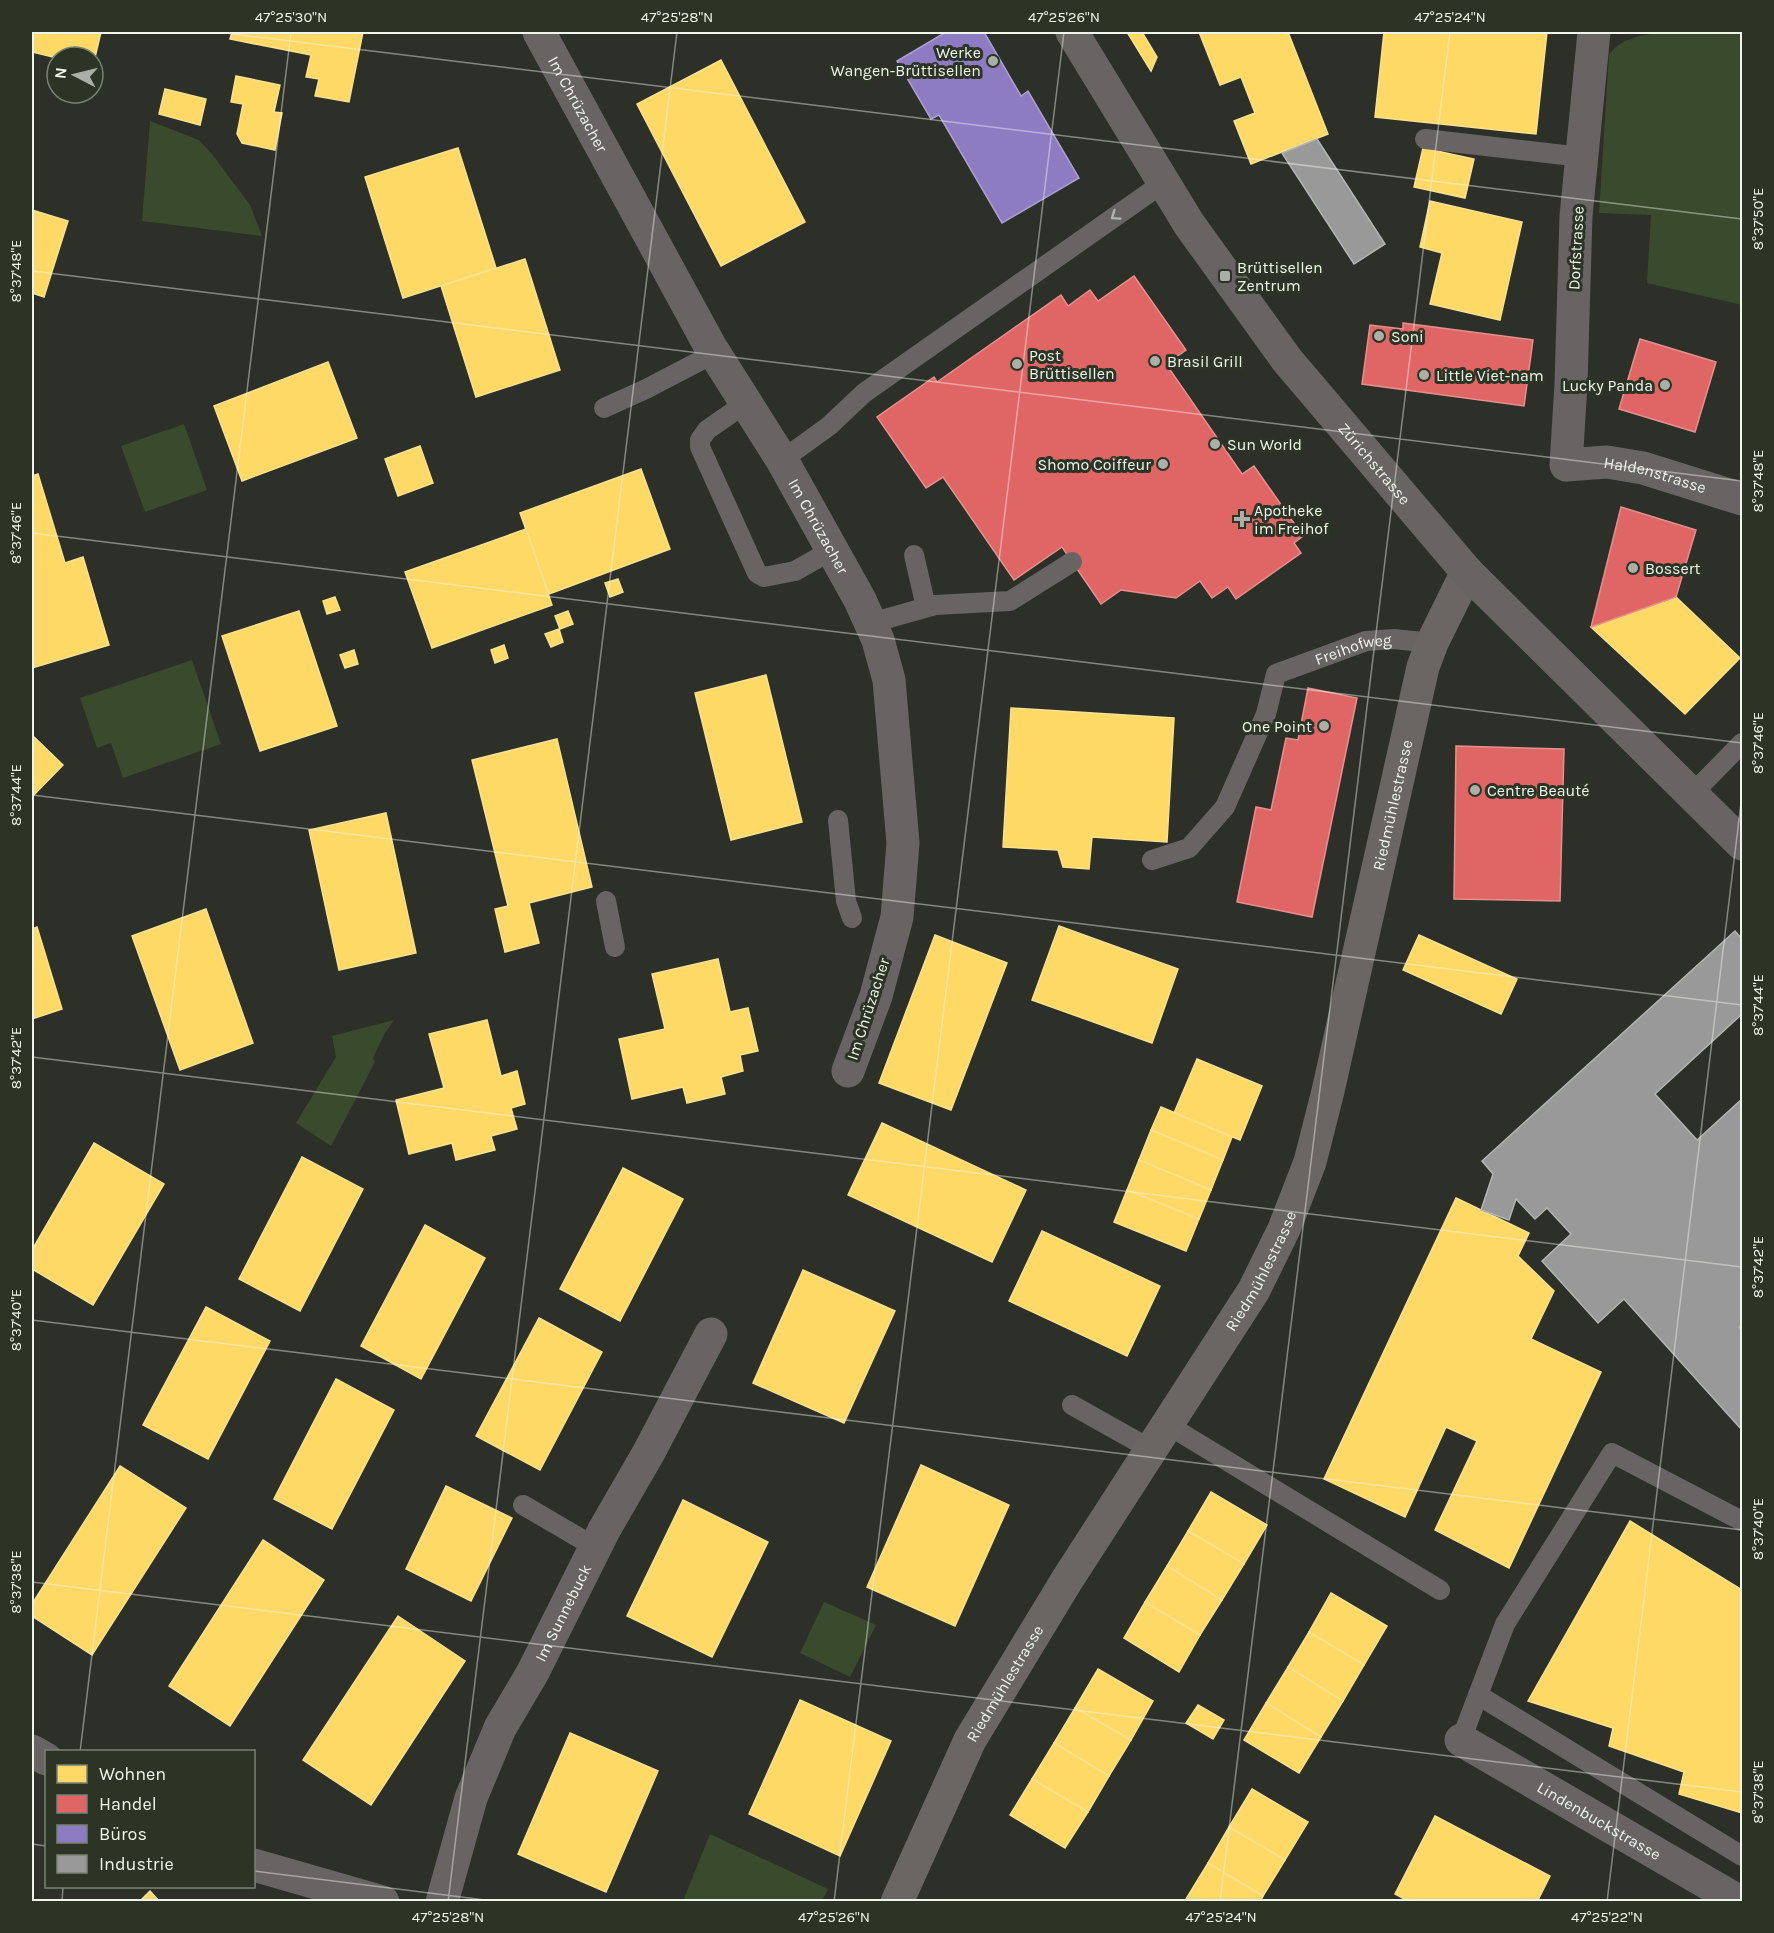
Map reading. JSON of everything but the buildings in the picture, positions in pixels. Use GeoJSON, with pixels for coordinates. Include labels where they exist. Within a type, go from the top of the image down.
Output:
{"type":"FeatureCollection","features":[{"type":"Feature","properties":{"kind":"main road","name":"Zürichstrasse"},"geometry":{"type":"LineString","coordinates":[[1072,32],[1163,183],[1287,360],[1467,572],[1546,653],[1743,844]]}},
{"type":"Feature","properties":{"kind":"street","name":"Im Chrüzacher"},"geometry":{"type":"LineString","coordinates":[[539,32],[715,353],[782,460],[860,600],[878,640],[889,680],[903,843],[897,917],[876,996],[848,1071]]}},
{"type":"Feature","properties":{"kind":"street","name":"Dorfstrasse"},"geometry":{"type":"LineString","coordinates":[[1566,465],[1576,216],[1594,32]]}},
{"type":"Feature","properties":{"kind":"street","name":"Haldenstrasse"},"geometry":{"type":"LineString","coordinates":[[1566,465],[1607,462],[1643,468],[1743,499]]}},
{"type":"Feature","properties":{"kind":"street","name":"Riedmühlestrasse"},"geometry":{"type":"LineString","coordinates":[[897,1902],[970,1740],[1068,1580],[1254,1290],[1284,1229],[1310,1162],[1328,1091],[1423,667],[1467,572]]}},
{"type":"Feature","properties":{"kind":"street","name":"Im Sunnebuck"},"geometry":{"type":"LineString","coordinates":[[442,1902],[471,1798],[500,1728],[533,1672],[595,1547],[649,1452],[711,1334]]}},
{"type":"Feature","properties":{"kind":"street","name":"Lindenbuckstrasse"},"geometry":{"type":"LineString","coordinates":[[1461,1740],[1740,1902]]}},
{"type":"Feature","properties":{"kind":"street"},"geometry":{"type":"LineString","coordinates":[[255,1866],[383,1902]]}},
{"type":"Feature","properties":{"kind":"lane"},"geometry":{"type":"LineString","coordinates":[[1425,139],[1582,157]]}},
{"type":"Feature","properties":{"kind":"lane"},"geometry":{"type":"LineString","coordinates":[[782,460],[829,426],[864,393],[1163,183]]}},
{"type":"Feature","properties":{"kind":"lane"},"geometry":{"type":"LineString","coordinates":[[604,408],[715,353]]}},
{"type":"Feature","properties":{"kind":"lane"},"geometry":{"type":"LineString","coordinates":[[746,404],[707,430],[700,440],[700,447],[757,573],[764,578],[795,571],[832,550]]}},
{"type":"Feature","properties":{"kind":"lane"},"geometry":{"type":"LineString","coordinates":[[914,555],[926,607]]}},
{"type":"Feature","properties":{"kind":"lane"},"geometry":{"type":"LineString","coordinates":[[871,623],[935,605],[1010,601],[1071,562]]}},
{"type":"Feature","properties":{"kind":"lane","name":"Freihofweg"},"geometry":{"type":"LineString","coordinates":[[1152,860],[1189,848],[1225,807],[1266,714],[1276,674],[1366,642],[1394,639],[1432,644]]}},
{"type":"Feature","properties":{"kind":"lane"},"geometry":{"type":"LineString","coordinates":[[1692,794],[1743,743]]}},
{"type":"Feature","properties":{"kind":"lane"},"geometry":{"type":"LineString","coordinates":[[838,820],[846,901],[852,918]]}},
{"type":"Feature","properties":{"kind":"lane"},"geometry":{"type":"LineString","coordinates":[[606,901],[615,947]]}},
{"type":"Feature","properties":{"kind":"lane"},"geometry":{"type":"LineString","coordinates":[[1072,1405],[1160,1438],[1440,1590]]}},
{"type":"Feature","properties":{"kind":"lane"},"geometry":{"type":"LineString","coordinates":[[1461,1740],[1505,1624],[1612,1453],[1743,1521]]}},
{"type":"Feature","properties":{"kind":"lane"},"geometry":{"type":"LineString","coordinates":[[522,1505],[595,1547]]}},
{"type":"Feature","properties":{"kind":"lane"},"geometry":{"type":"LineString","coordinates":[[1478,1695],[1743,1856]]}},
{"type":"Feature","properties":{"kind":"green space"},"geometry":{"type":"Polygon","coordinates":[[[1674,32],[1742,32],[1742,305],[1647,283],[1651,215],[1599,213],[1609,55],[1629,39],[1643,35],[1674,32]]]}},
{"type":"Feature","properties":{"kind":"green space"},"geometry":{"type":"Polygon","coordinates":[[[150,121],[199,140],[250,205],[262,236],[142,221],[150,121]]]}},
{"type":"Feature","properties":{"kind":"green space"},"geometry":{"type":"Polygon","coordinates":[[[184,424],[207,490],[145,512],[121,446],[184,424]]]}},
{"type":"Feature","properties":{"kind":"green space"},"geometry":{"type":"Polygon","coordinates":[[[192,660],[221,744],[123,778],[111,743],[97,748],[80,698],[192,660]]]}},
{"type":"Feature","properties":{"kind":"green space"},"geometry":{"type":"Polygon","coordinates":[[[394,1020],[385,1033],[373,1058],[375,1062],[331,1146],[296,1123],[336,1057],[332,1036],[394,1020]]]}},
{"type":"Feature","properties":{"kind":"green space"},"geometry":{"type":"Polygon","coordinates":[[[824,1602],[876,1625],[850,1677],[800,1653],[824,1602]]]}},
{"type":"Feature","properties":{"kind":"green space"},"geometry":{"type":"Polygon","coordinates":[[[710,1834],[828,1889],[822,1901],[683,1901],[710,1834]]]}},
{"type":"Feature","properties":{"kind":"place","name":"Werke Wangen-Brüttisellen"},"geometry":{"type":"Point","coordinates":[993,61]}},
{"type":"Feature","properties":{"kind":"place","name":"Brüttisellen Zentrum"},"geometry":{"type":"Point","coordinates":[1225,276]}},
{"type":"Feature","properties":{"kind":"place","name":"Soni"},"geometry":{"type":"Point","coordinates":[1379,336]}},
{"type":"Feature","properties":{"kind":"place","name":"Brasil Grill"},"geometry":{"type":"Point","coordinates":[1155,361]}},
{"type":"Feature","properties":{"kind":"place","name":"Post Brüttisellen"},"geometry":{"type":"Point","coordinates":[1017,364]}},
{"type":"Feature","properties":{"kind":"place","name":"Little Viet-nam"},"geometry":{"type":"Point","coordinates":[1424,375]}},
{"type":"Feature","properties":{"kind":"place","name":"Lucky Panda"},"geometry":{"type":"Point","coordinates":[1665,385]}},
{"type":"Feature","properties":{"kind":"place","name":"Sun World"},"geometry":{"type":"Point","coordinates":[1215,444]}},
{"type":"Feature","properties":{"kind":"place","name":"Shomo Coiffeur"},"geometry":{"type":"Point","coordinates":[1163,464]}},
{"type":"Feature","properties":{"kind":"place","name":"Apotheke im Freihof"},"geometry":{"type":"Point","coordinates":[1242,519]}},
{"type":"Feature","properties":{"kind":"place","name":"Bossert"},"geometry":{"type":"Point","coordinates":[1633,568]}},
{"type":"Feature","properties":{"kind":"place","name":"One Point"},"geometry":{"type":"Point","coordinates":[1324,726]}},
{"type":"Feature","properties":{"kind":"place","name":"Centre Beauté"},"geometry":{"type":"Point","coordinates":[1475,790]}}]}
